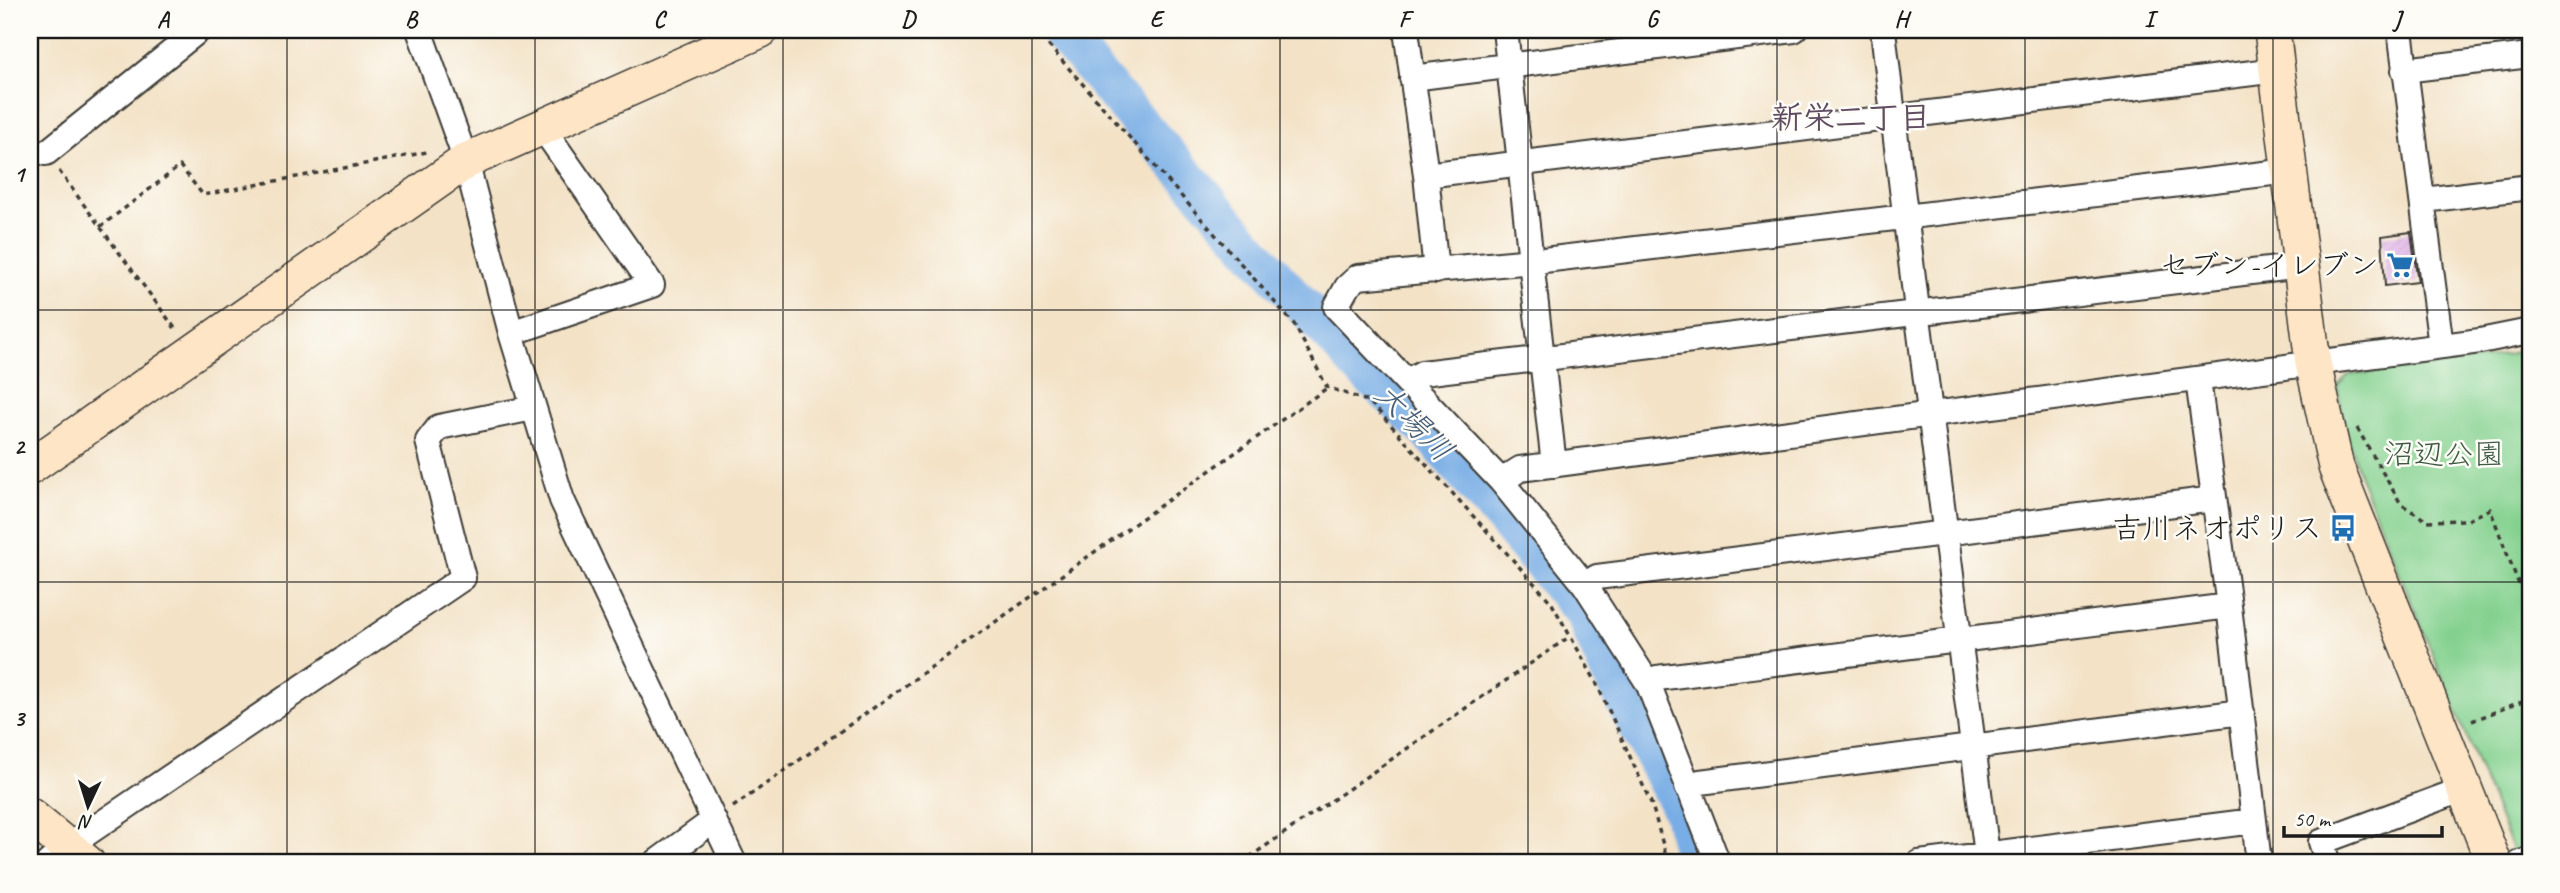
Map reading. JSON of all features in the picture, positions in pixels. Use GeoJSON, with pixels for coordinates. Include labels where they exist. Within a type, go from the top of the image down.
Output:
{"type":"FeatureCollection","features":[{"type":"Feature","properties":{"kind":"street"},"geometry":{"type":"LineString","coordinates":[[46,153],[199,30]]}},
{"type":"Feature","properties":{"kind":"street"},"geometry":{"type":"LineString","coordinates":[[419,30],[466,161],[511,333],[562,500],[734,863]]}},
{"type":"Feature","properties":{"kind":"street"},"geometry":{"type":"LineString","coordinates":[[30,467],[466,161],[761,30]]}},
{"type":"Feature","properties":{"kind":"street"},"geometry":{"type":"LineString","coordinates":[[1406,30],[1436,271]]}},
{"type":"Feature","properties":{"kind":"street"},"geometry":{"type":"LineString","coordinates":[[1505,30],[1554,465]]}},
{"type":"Feature","properties":{"kind":"street"},"geometry":{"type":"LineString","coordinates":[[1412,78],[1794,30]]}},
{"type":"Feature","properties":{"kind":"street"},"geometry":{"type":"LineString","coordinates":[[1883,30],[1916,312],[1988,859]]}},
{"type":"Feature","properties":{"kind":"street"},"geometry":{"type":"LineString","coordinates":[[2272,30],[2313,363],[2336,467],[2494,863]]}},
{"type":"Feature","properties":{"kind":"street"},"geometry":{"type":"LineString","coordinates":[[2400,30],[2441,346]]}},
{"type":"Feature","properties":{"kind":"street"},"geometry":{"type":"LineString","coordinates":[[2404,70],[2530,55]]}},
{"type":"Feature","properties":{"kind":"street"},"geometry":{"type":"LineString","coordinates":[[1426,175],[2277,70]]}},
{"type":"Feature","properties":{"kind":"street"},"geometry":{"type":"LineString","coordinates":[[511,333],[652,285],[542,127]]}},
{"type":"Feature","properties":{"kind":"street"},"geometry":{"type":"LineString","coordinates":[[1718,863],[1648,683],[1585,585],[1501,481],[1336,307],[1347,287],[1358,277],[1530,262],[2289,171]]}},
{"type":"Feature","properties":{"kind":"street"},"geometry":{"type":"LineString","coordinates":[[2424,200],[2530,187]]}},
{"type":"Feature","properties":{"kind":"street"},"geometry":{"type":"LineString","coordinates":[[1407,382],[1422,373],[2301,266]]}},
{"type":"Feature","properties":{"kind":"street"},"geometry":{"type":"LineString","coordinates":[[1501,481],[1520,469],[2198,380],[2510,337],[2530,331]]}},
{"type":"Feature","properties":{"kind":"street"},"geometry":{"type":"LineString","coordinates":[[2198,380],[2229,606],[2259,863]]}},
{"type":"Feature","properties":{"kind":"street"},"geometry":{"type":"LineString","coordinates":[[30,816],[67,858],[463,578],[428,441],[439,427],[533,408]]}},
{"type":"Feature","properties":{"kind":"street"},"geometry":{"type":"LineString","coordinates":[[1585,585],[1597,577],[2214,499]]}},
{"type":"Feature","properties":{"kind":"street"},"geometry":{"type":"LineString","coordinates":[[1648,683],[1657,678],[2229,606]]}},
{"type":"Feature","properties":{"kind":"street"},"geometry":{"type":"LineString","coordinates":[[1687,787],[1700,782],[2242,712]]}},
{"type":"Feature","properties":{"kind":"street"},"geometry":{"type":"LineString","coordinates":[[2328,863],[2321,842],[2464,789]]}},
{"type":"Feature","properties":{"kind":"street"},"geometry":{"type":"LineString","coordinates":[[655,863],[714,820]]}},
{"type":"Feature","properties":{"kind":"street"},"geometry":{"type":"LineString","coordinates":[[1919,863],[1988,859],[2254,821]]}},
{"type":"Feature","properties":{"kind":"street"},"geometry":{"type":"LineString","coordinates":[[2520,863],[2530,860]]}},
{"type":"Feature","properties":{"kind":"path"},"geometry":{"type":"LineString","coordinates":[[1035,30],[1294,324],[1327,387],[1370,402],[1551,602],[1595,680],[1651,805],[1668,863]]}},
{"type":"Feature","properties":{"kind":"path"},"geometry":{"type":"LineString","coordinates":[[100,227],[180,166],[203,195],[427,152]]}},
{"type":"Feature","properties":{"kind":"path"},"geometry":{"type":"LineString","coordinates":[[46,153],[193,352]]}},
{"type":"Feature","properties":{"kind":"path"},"geometry":{"type":"LineString","coordinates":[[714,820],[1327,387]]}},
{"type":"Feature","properties":{"kind":"path"},"geometry":{"type":"LineString","coordinates":[[2351,417],[2401,504],[2427,521],[2468,520],[2490,509],[2518,582],[2530,600]]}},
{"type":"Feature","properties":{"kind":"path"},"geometry":{"type":"LineString","coordinates":[[1241,863],[1569,637]]}},
{"type":"Feature","properties":{"kind":"path"},"geometry":{"type":"LineString","coordinates":[[2472,721],[2530,698]]}},
{"type":"Feature","properties":{"kind":"green space","name":"沼辺公園"},"geometry":{"type":"Polygon","coordinates":[[[2530,349],[2530,852],[2514,854],[2361,479],[2346,432],[2337,387],[2348,375],[2479,360],[2530,349]]]}},
{"type":"Feature","properties":{"kind":"building","name":"セブン-イレブン"},"geometry":{"type":"Polygon","coordinates":[[[2411,232],[2418,282],[2385,286],[2382,236],[2411,232]]]}},
{"type":"Feature","properties":{"kind":"waterway","name":"大場川"},"geometry":{"type":"LineString","coordinates":[[1058,30],[1363,371],[1426,429],[1584,614],[1608,670],[1681,810],[1695,863]]}},
{"type":"Feature","properties":{"kind":"place","name":"セブン-イレブン"},"geometry":{"type":"Point","coordinates":[2400,265]}},
{"type":"Feature","properties":{"kind":"place","name":"吉川ネオポリス"},"geometry":{"type":"Point","coordinates":[2343,528]}},
{"type":"Feature","properties":{"kind":"district","name":"新栄二丁目"},"geometry":{"type":"Point","coordinates":[1851,117]}}]}
